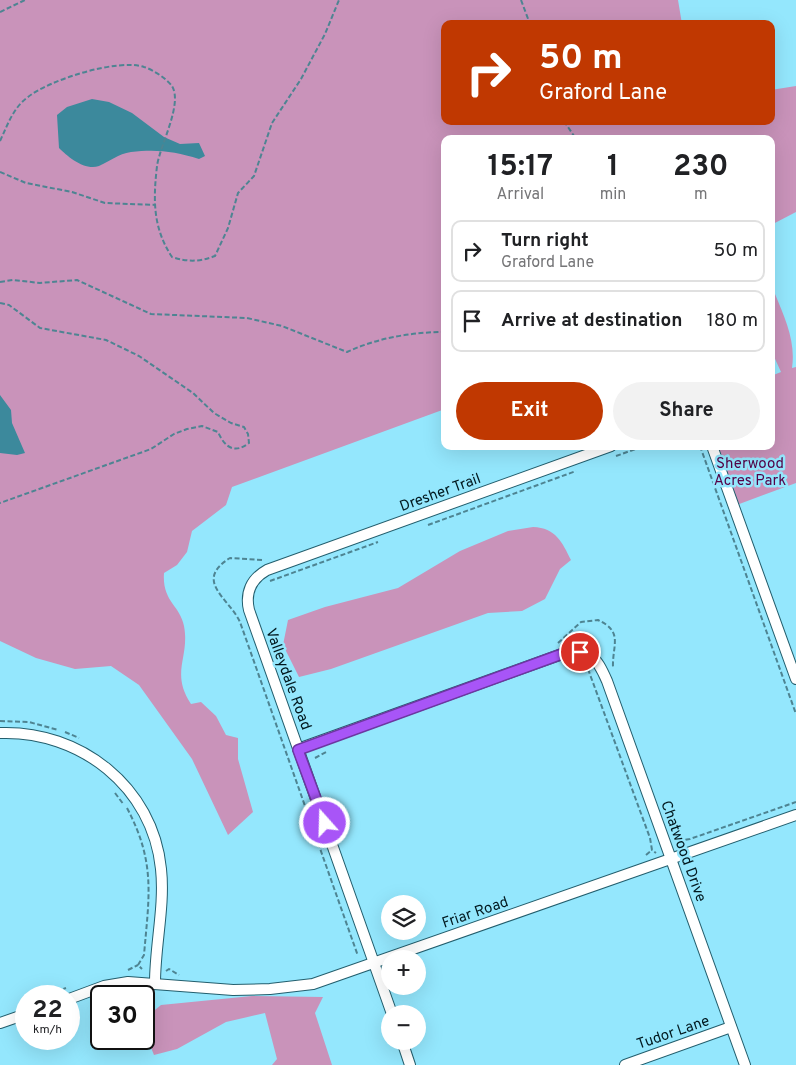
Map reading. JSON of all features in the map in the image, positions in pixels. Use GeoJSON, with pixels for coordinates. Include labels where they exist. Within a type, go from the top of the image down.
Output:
{"type":"FeatureCollection","features":[{"type":"Feature","properties":{"kind":"street","name":"Dresher Trail"},"geometry":{"type":"LineString","coordinates":[[280,566],[600,450]]}},
{"type":"Feature","properties":{"kind":"street"},"geometry":{"type":"LineString","coordinates":[[713,450],[796,679]]}},
{"type":"Feature","properties":{"kind":"street","name":"Valleydale Road"},"geometry":{"type":"LineString","coordinates":[[280,566],[261,573],[253,581],[248,592],[248,604],[389,1005]]}},
{"type":"Feature","properties":{"kind":"street","name":"Chatwood Drive"},"geometry":{"type":"LineString","coordinates":[[298,750],[562,654],[585,653],[599,664],[607,680],[745,1065]]}},
{"type":"Feature","properties":{"kind":"street"},"geometry":{"type":"LineString","coordinates":[[0,733],[29,734],[46,737],[77,748],[114,774],[136,800],[151,828],[161,868],[155,983]]}},
{"type":"Feature","properties":{"kind":"street","name":"Friar Road"},"geometry":{"type":"LineString","coordinates":[[80,995],[115,984],[155,983],[233,990],[297,987],[331,979],[796,815]]}},
{"type":"Feature","properties":{"kind":"street"},"geometry":{"type":"LineString","coordinates":[[0,1023],[15,1018]]}},
{"type":"Feature","properties":{"kind":"street","name":"Tudor Lane"},"geometry":{"type":"LineString","coordinates":[[625,1065],[731,1027]]}},
{"type":"Feature","properties":{"kind":"street"},"geometry":{"type":"LineString","coordinates":[[405,1050],[410,1065]]}},
{"type":"Feature","properties":{"kind":"path"},"geometry":{"type":"LineString","coordinates":[[0,12],[25,0]]}},
{"type":"Feature","properties":{"kind":"path"},"geometry":{"type":"LineString","coordinates":[[0,141],[15,109],[29,96],[87,72],[117,66],[143,66],[155,72],[172,86],[176,102],[158,166],[156,225],[161,240],[172,258],[188,262],[215,256],[228,228],[238,193],[254,176],[272,123],[301,79],[325,34],[339,0]]}},
{"type":"Feature","properties":{"kind":"path"},"geometry":{"type":"LineString","coordinates":[[521,0],[528,20]]}},
{"type":"Feature","properties":{"kind":"path"},"geometry":{"type":"LineString","coordinates":[[0,172],[26,184],[72,192],[104,203],[156,205]]}},
{"type":"Feature","properties":{"kind":"path"},"geometry":{"type":"LineString","coordinates":[[0,282],[13,280],[40,283],[77,280],[151,314],[247,318],[282,326],[347,352],[378,340],[429,332],[441,332]]}},
{"type":"Feature","properties":{"kind":"path"},"geometry":{"type":"LineString","coordinates":[[0,303],[8,305],[40,328],[106,340],[139,356],[193,393],[214,413],[231,423],[244,427],[248,434],[249,443],[241,450],[233,450],[222,442],[218,432],[202,426],[187,429],[174,434],[151,449],[0,503]]}},
{"type":"Feature","properties":{"kind":"path"},"geometry":{"type":"LineString","coordinates":[[612,458],[633,450]]}},
{"type":"Feature","properties":{"kind":"path"},"geometry":{"type":"LineString","coordinates":[[701,450],[796,714]]}},
{"type":"Feature","properties":{"kind":"path"},"geometry":{"type":"LineString","coordinates":[[426,525],[576,471]]}},
{"type":"Feature","properties":{"kind":"path"},"geometry":{"type":"LineString","coordinates":[[269,582],[382,541]]}},
{"type":"Feature","properties":{"kind":"path"},"geometry":{"type":"LineString","coordinates":[[267,559],[255,561],[240,557],[230,558],[216,570],[214,582],[220,598],[232,607],[240,622],[358,956],[351,959]]}},
{"type":"Feature","properties":{"kind":"path"},"geometry":{"type":"LineString","coordinates":[[551,646],[566,639],[581,622],[598,620],[611,629],[616,637],[612,658],[614,674]]}},
{"type":"Feature","properties":{"kind":"path"},"geometry":{"type":"LineString","coordinates":[[585,666],[595,686],[650,838],[652,850],[656,853]]}},
{"type":"Feature","properties":{"kind":"path"},"geometry":{"type":"LineString","coordinates":[[0,722],[38,724],[83,740]]}},
{"type":"Feature","properties":{"kind":"path"},"geometry":{"type":"LineString","coordinates":[[315,758],[332,749]]}},
{"type":"Feature","properties":{"kind":"path"},"geometry":{"type":"LineString","coordinates":[[111,789],[126,807],[135,824],[147,860],[149,900],[144,955],[138,965],[142,969]]}},
{"type":"Feature","properties":{"kind":"path"},"geometry":{"type":"LineString","coordinates":[[674,838],[678,841],[690,839],[796,802]]}},
{"type":"Feature","properties":{"kind":"path"},"geometry":{"type":"LineString","coordinates":[[676,846],[678,841]]}},
{"type":"Feature","properties":{"kind":"path"},"geometry":{"type":"LineString","coordinates":[[166,964],[179,975]]}},
{"type":"Feature","properties":{"kind":"path"},"geometry":{"type":"LineString","coordinates":[[166,971],[169,968]]}},
{"type":"Feature","properties":{"kind":"green space"},"geometry":{"type":"Polygon","coordinates":[[[0,0],[678,0],[681,20],[441,20],[441,125],[775,125],[775,89],[796,86],[796,212],[775,223],[775,135],[441,135],[441,410],[232,487],[226,505],[192,531],[187,552],[177,565],[164,573],[164,583],[168,597],[179,613],[184,626],[185,647],[181,674],[185,693],[191,704],[201,702],[216,716],[226,735],[238,738],[238,759],[253,812],[228,835],[192,759],[139,685],[111,666],[75,669],[36,658],[0,641],[0,0]]]}},
{"type":"Feature","properties":{"kind":"green space","name":"Sherwood Acres Park"},"geometry":{"type":"Polygon","coordinates":[[[775,294],[791,339],[792,368],[796,367],[796,483],[734,506],[713,450],[775,450],[775,374],[781,372],[775,359],[775,294]]]}},
{"type":"Feature","properties":{"kind":"green space"},"geometry":{"type":"Polygon","coordinates":[[[533,527],[553,533],[561,542],[571,560],[560,569],[545,599],[522,611],[488,613],[331,669],[299,677],[283,645],[288,620],[325,607],[398,588],[460,551],[508,531],[533,527]]]}},
{"type":"Feature","properties":{"kind":"green space"},"geometry":{"type":"Polygon","coordinates":[[[252,996],[323,997],[315,1013],[332,1065],[272,1065],[277,1059],[265,1013],[226,1022],[177,1049],[154,1055],[152,1050],[155,1050],[155,1010],[161,1005],[252,996]]]}},
{"type":"Feature","properties":{"kind":"water"},"geometry":{"type":"Polygon","coordinates":[[[92,99],[109,102],[132,113],[164,137],[180,144],[199,143],[205,156],[199,159],[165,151],[140,151],[122,154],[94,167],[88,167],[77,162],[59,148],[57,115],[67,107],[92,99]]]}},
{"type":"Feature","properties":{"kind":"water"},"geometry":{"type":"Polygon","coordinates":[[[0,395],[11,410],[12,423],[25,453],[17,455],[0,453],[0,395]]]}},
{"type":"Feature","properties":{"kind":"route"},"geometry":{"type":"LineString","coordinates":[[325,823],[298,750],[562,654],[580,652]]}}]}
